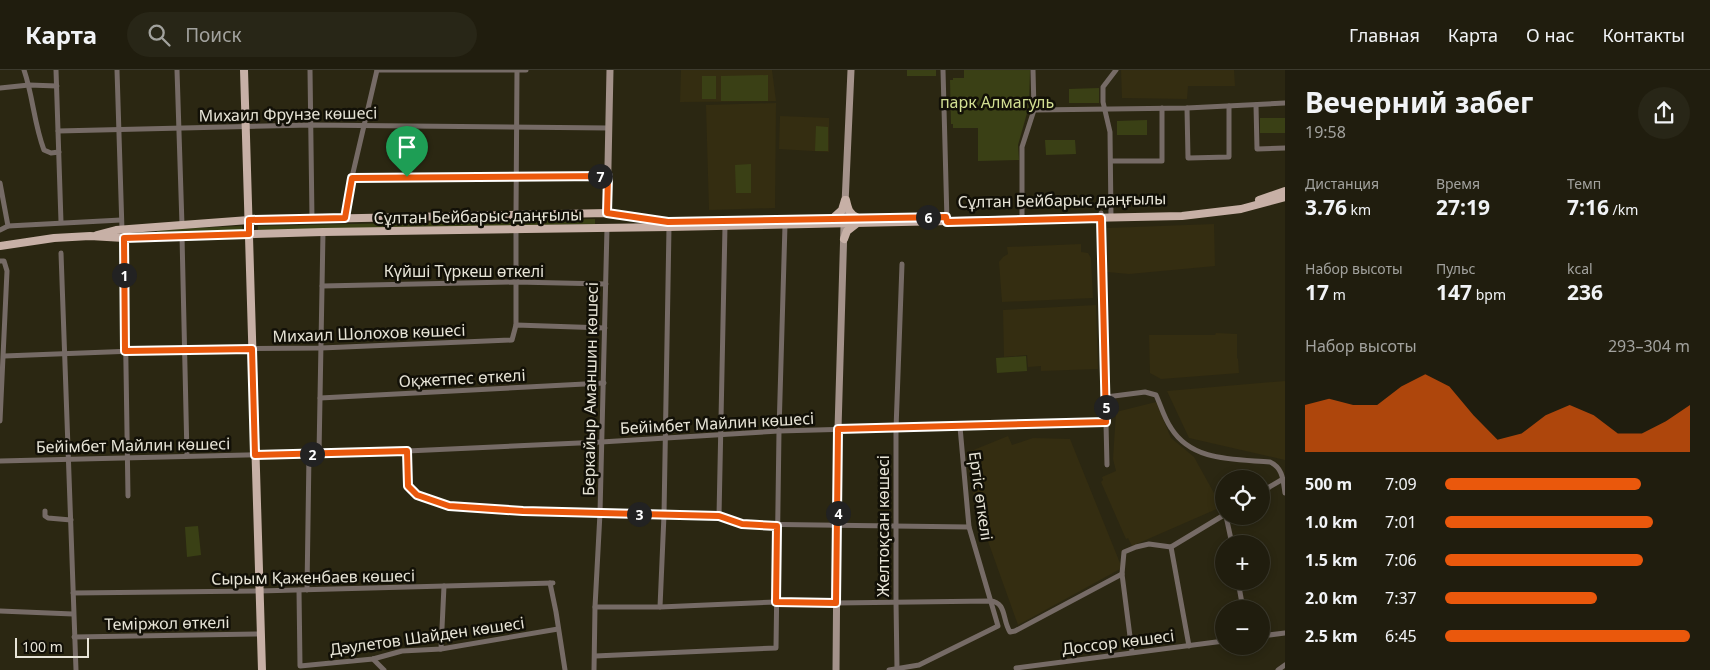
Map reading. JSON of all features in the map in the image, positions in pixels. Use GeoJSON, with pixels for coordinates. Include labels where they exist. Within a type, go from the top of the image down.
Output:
{"type":"FeatureCollection","features":[{"type":"Feature","properties":{"kind":"main road"},"geometry":{"type":"LineString","coordinates":[[244,70],[262,670]]}},
{"type":"Feature","properties":{"kind":"main road"},"geometry":{"type":"LineString","coordinates":[[607,213],[610,70]]}},
{"type":"Feature","properties":{"kind":"main road"},"geometry":{"type":"LineString","coordinates":[[836,670],[838,429],[844,221],[851,70]]}},
{"type":"Feature","properties":{"kind":"main road","name":"Сұлтан Бейбарыс даңғылы"},"geometry":{"type":"LineString","coordinates":[[1111,215],[1240,205],[1285,191]]}},
{"type":"Feature","properties":{"kind":"main road","name":"Сұлтан Бейбарыс даңғылы"},"geometry":{"type":"LineString","coordinates":[[90,236],[122,230],[249,220],[607,213],[668,222],[858,221],[1101,215],[1182,216],[1232,210],[1285,197]]}},
{"type":"Feature","properties":{"kind":"main road"},"geometry":{"type":"LineString","coordinates":[[844,239],[850,228],[858,221],[848,210],[845,200]]}},
{"type":"Feature","properties":{"kind":"main road"},"geometry":{"type":"LineString","coordinates":[[844,239],[832,221],[842,210],[845,200]]}},
{"type":"Feature","properties":{"kind":"main road"},"geometry":{"type":"LineString","coordinates":[[621,215],[623,220],[621,227]]}},
{"type":"Feature","properties":{"kind":"main road","name":"Сұлтан Бейбарыс даңғылы"},"geometry":{"type":"LineString","coordinates":[[0,246],[54,238],[90,236],[124,238],[516,228],[785,225],[832,221]]}},
{"type":"Feature","properties":{"kind":"street"},"geometry":{"type":"LineString","coordinates":[[24,70],[29,85],[38,133],[44,150],[51,153],[58,152]]}},
{"type":"Feature","properties":{"kind":"street"},"geometry":{"type":"LineString","coordinates":[[56,70],[61,222]]}},
{"type":"Feature","properties":{"kind":"street"},"geometry":{"type":"LineString","coordinates":[[117,70],[122,230]]}},
{"type":"Feature","properties":{"kind":"street"},"geometry":{"type":"LineString","coordinates":[[177,70],[182,225]]}},
{"type":"Feature","properties":{"kind":"street"},"geometry":{"type":"LineString","coordinates":[[310,70],[312,219]]}},
{"type":"Feature","properties":{"kind":"street"},"geometry":{"type":"LineString","coordinates":[[345,218],[352,178],[377,70],[526,70]]}},
{"type":"Feature","properties":{"kind":"street"},"geometry":{"type":"LineString","coordinates":[[516,215],[517,70]]}},
{"type":"Feature","properties":{"kind":"street"},"geometry":{"type":"LineString","coordinates":[[943,70],[946,219]]}},
{"type":"Feature","properties":{"kind":"street"},"geometry":{"type":"LineString","coordinates":[[1022,217],[1022,147],[1034,110],[1033,70]]}},
{"type":"Feature","properties":{"kind":"street"},"geometry":{"type":"LineString","coordinates":[[1111,215],[1110,132],[1103,102],[1103,87],[1116,70]]}},
{"type":"Feature","properties":{"kind":"street"},"geometry":{"type":"LineString","coordinates":[[0,88],[29,85],[57,86]]}},
{"type":"Feature","properties":{"kind":"street"},"geometry":{"type":"LineString","coordinates":[[1034,110],[1187,108],[1285,103]]}},
{"type":"Feature","properties":{"kind":"street"},"geometry":{"type":"LineString","coordinates":[[1256,105],[1257,149],[1285,148]]}},
{"type":"Feature","properties":{"kind":"street"},"geometry":{"type":"LineString","coordinates":[[1187,108],[1188,158],[1230,157],[1229,106]]}},
{"type":"Feature","properties":{"kind":"street"},"geometry":{"type":"LineString","coordinates":[[1111,161],[1162,161],[1162,108]]}},
{"type":"Feature","properties":{"kind":"street","name":"Михаил Фрунзе көшесі"},"geometry":{"type":"LineString","coordinates":[[58,131],[311,125],[609,128]]}},
{"type":"Feature","properties":{"kind":"street"},"geometry":{"type":"LineString","coordinates":[[352,178],[608,176]]}},
{"type":"Feature","properties":{"kind":"street"},"geometry":{"type":"LineString","coordinates":[[0,182],[8,226]]}},
{"type":"Feature","properties":{"kind":"street"},"geometry":{"type":"LineString","coordinates":[[1101,215],[1107,464]]}},
{"type":"Feature","properties":{"kind":"street"},"geometry":{"type":"LineString","coordinates":[[0,230],[8,226],[121,220]]}},
{"type":"Feature","properties":{"kind":"street"},"geometry":{"type":"LineString","coordinates":[[595,656],[776,648],[778,431],[785,225]]}},
{"type":"Feature","properties":{"kind":"street"},"geometry":{"type":"LineString","coordinates":[[719,516],[725,226]]}},
{"type":"Feature","properties":{"kind":"street"},"geometry":{"type":"LineString","coordinates":[[660,607],[664,515],[669,227]]}},
{"type":"Feature","properties":{"kind":"street"},"geometry":{"type":"LineString","coordinates":[[516,228],[516,325],[605,328]]}},
{"type":"Feature","properties":{"kind":"street","name":"Беркайыр Аманшин көшесі"},"geometry":{"type":"LineString","coordinates":[[594,670],[604,384],[607,228]]}},
{"type":"Feature","properties":{"kind":"street"},"geometry":{"type":"LineString","coordinates":[[319,454],[323,232]]}},
{"type":"Feature","properties":{"kind":"street"},"geometry":{"type":"LineString","coordinates":[[182,236],[187,456]]}},
{"type":"Feature","properties":{"kind":"street"},"geometry":{"type":"LineString","coordinates":[[124,238],[128,496]]}},
{"type":"Feature","properties":{"kind":"street"},"geometry":{"type":"LineString","coordinates":[[61,253],[76,670]]}},
{"type":"Feature","properties":{"kind":"street"},"geometry":{"type":"LineString","coordinates":[[0,261],[4,261],[7,271],[0,421]]}},
{"type":"Feature","properties":{"kind":"street","name":"Желтоқсан көшесі"},"geometry":{"type":"LineString","coordinates":[[897,669],[896,429],[902,264]]}},
{"type":"Feature","properties":{"kind":"street","name":"Күйші Түркеш өткелі"},"geometry":{"type":"LineString","coordinates":[[322,286],[516,282],[606,284]]}},
{"type":"Feature","properties":{"kind":"street","name":"Михаил Шолохов көшесі"},"geometry":{"type":"LineString","coordinates":[[4,356],[186,349],[320,348],[512,340],[516,325]]}},
{"type":"Feature","properties":{"kind":"street","name":"Оқжетпес өткелі"},"geometry":{"type":"LineString","coordinates":[[320,398],[604,384]]}},
{"type":"Feature","properties":{"kind":"street"},"geometry":{"type":"LineString","coordinates":[[1106,397],[1145,392],[1156,395],[1170,428],[1180,440],[1198,452],[1216,458],[1270,462],[1277,465],[1281,471],[1285,493]]}},
{"type":"Feature","properties":{"kind":"street","name":"Бейімбет Майлин көшесі"},"geometry":{"type":"LineString","coordinates":[[0,461],[407,451],[778,431],[1106,422]]}},
{"type":"Feature","properties":{"kind":"street","name":"Ертіс өткелі"},"geometry":{"type":"LineString","coordinates":[[897,669],[919,664],[998,626],[969,527],[960,427]]}},
{"type":"Feature","properties":{"kind":"street"},"geometry":{"type":"LineString","coordinates":[[407,451],[408,486],[417,495],[449,506],[523,511],[719,516],[742,524],[777,526],[969,527]]}},
{"type":"Feature","properties":{"kind":"street"},"geometry":{"type":"LineString","coordinates":[[307,590],[309,454]]}},
{"type":"Feature","properties":{"kind":"street"},"geometry":{"type":"LineString","coordinates":[[1270,487],[1283,479]]}},
{"type":"Feature","properties":{"kind":"street"},"geometry":{"type":"LineString","coordinates":[[45,511],[45,516],[48,518],[71,520]]}},
{"type":"Feature","properties":{"kind":"street"},"geometry":{"type":"LineString","coordinates":[[1132,652],[1122,574],[1124,552],[1148,544],[1171,547],[1215,522]]}},
{"type":"Feature","properties":{"kind":"street"},"geometry":{"type":"LineString","coordinates":[[1171,547],[1189,646]]}},
{"type":"Feature","properties":{"kind":"street"},"geometry":{"type":"LineString","coordinates":[[595,607],[660,607],[776,602],[997,601],[1001,605],[1010,632],[1122,574]]}},
{"type":"Feature","properties":{"kind":"street","name":"Сырым Қаженбаев көшесі"},"geometry":{"type":"LineString","coordinates":[[73,593],[259,592],[551,583],[558,629]]}},
{"type":"Feature","properties":{"kind":"street"},"geometry":{"type":"LineString","coordinates":[[441,648],[444,586]]}},
{"type":"Feature","properties":{"kind":"street","name":"Дәулетов Шайден көшесі"},"geometry":{"type":"LineString","coordinates":[[299,590],[300,666],[373,659],[402,651],[441,648],[558,629]]}},
{"type":"Feature","properties":{"kind":"street"},"geometry":{"type":"LineString","coordinates":[[0,611],[73,614]]}},
{"type":"Feature","properties":{"kind":"street"},"geometry":{"type":"LineString","coordinates":[[558,629],[565,670]]}},
{"type":"Feature","properties":{"kind":"street"},"geometry":{"type":"LineString","coordinates":[[1270,635],[1285,633]]}},
{"type":"Feature","properties":{"kind":"street","name":"Теміржол өткелі"},"geometry":{"type":"LineString","coordinates":[[74,637],[260,634]]}},
{"type":"Feature","properties":{"kind":"street","name":"Доссор көшесі"},"geometry":{"type":"LineString","coordinates":[[1016,668],[1215,642]]}},
{"type":"Feature","properties":{"kind":"street"},"geometry":{"type":"LineString","coordinates":[[373,659],[384,670]]}},
{"type":"Feature","properties":{"kind":"street"},"geometry":{"type":"LineString","coordinates":[[1278,670],[1285,665]]}},
{"type":"Feature","properties":{"kind":"street"},"geometry":{"type":"LineString","coordinates":[[889,670],[897,669]]}},
{"type":"Feature","properties":{"kind":"shaded area"},"geometry":{"type":"Polygon","coordinates":[[[681,70],[772,70],[776,101],[680,102],[681,70]]]}},
{"type":"Feature","properties":{"kind":"shaded area"},"geometry":{"type":"Polygon","coordinates":[[[1121,70],[1234,70],[1235,86],[1188,86],[1187,99],[1122,98],[1121,70]]]}},
{"type":"Feature","properties":{"kind":"shaded area"},"geometry":{"type":"Polygon","coordinates":[[[776,103],[775,208],[709,210],[706,105],[776,103]]]}},
{"type":"Feature","properties":{"kind":"shaded area"},"geometry":{"type":"Polygon","coordinates":[[[780,116],[829,118],[829,152],[779,149],[780,116]]]}},
{"type":"Feature","properties":{"kind":"shaded area"},"geometry":{"type":"Polygon","coordinates":[[[1214,224],[1215,266],[1129,274],[1107,272],[1107,228],[1214,224]]]}},
{"type":"Feature","properties":{"kind":"shaded area"},"geometry":{"type":"Polygon","coordinates":[[[1081,244],[1081,252],[1088,253],[1091,258],[1093,298],[1002,302],[999,262],[1008,254],[1007,247],[1081,244]]]}},
{"type":"Feature","properties":{"kind":"shaded area"},"geometry":{"type":"Polygon","coordinates":[[[1096,305],[1098,369],[1041,371],[1041,366],[1028,367],[1027,355],[1004,357],[1003,310],[1096,305]]]}},
{"type":"Feature","properties":{"kind":"shaded area"},"geometry":{"type":"Polygon","coordinates":[[[1216,333],[1237,334],[1239,373],[1161,379],[1150,373],[1149,335],[1215,335],[1216,333]]]}},
{"type":"Feature","properties":{"kind":"shaded area"},"geometry":{"type":"Polygon","coordinates":[[[1285,381],[1285,460],[1189,438],[1167,391],[1285,381]]]}},
{"type":"Feature","properties":{"kind":"shaded area"},"geometry":{"type":"Polygon","coordinates":[[[1156,402],[1171,438],[1194,457],[1215,495],[1215,510],[1132,546],[1128,538],[1126,539],[1101,482],[1103,480],[1102,477],[1116,471],[1113,459],[1116,412],[1156,402]]]}},
{"type":"Feature","properties":{"kind":"shaded area"},"geometry":{"type":"Polygon","coordinates":[[[1008,436],[1012,445],[1033,438],[1070,439],[1122,568],[1018,625],[975,505],[966,453],[1008,436]]]}},
{"type":"Feature","properties":{"kind":"green space"},"geometry":{"type":"Polygon","coordinates":[[[907,70],[936,70],[936,76],[907,76],[907,70]]]}},
{"type":"Feature","properties":{"kind":"green space","name":"парк Алмагуль"},"geometry":{"type":"Polygon","coordinates":[[[964,70],[1030,70],[1029,106],[1018,145],[1019,160],[978,161],[978,128],[953,128],[953,124],[951,124],[950,80],[953,80],[953,78],[964,78],[964,70]]]}},
{"type":"Feature","properties":{"kind":"green space"},"geometry":{"type":"Polygon","coordinates":[[[768,75],[768,101],[721,101],[721,76],[768,75]]]}},
{"type":"Feature","properties":{"kind":"green space"},"geometry":{"type":"Polygon","coordinates":[[[702,76],[716,76],[716,99],[702,99],[702,76]]]}},
{"type":"Feature","properties":{"kind":"green space"},"geometry":{"type":"Polygon","coordinates":[[[1099,88],[1099,103],[1069,103],[1069,89],[1099,88]]]}},
{"type":"Feature","properties":{"kind":"green space"},"geometry":{"type":"Polygon","coordinates":[[[1260,118],[1285,118],[1285,133],[1260,133],[1260,118]]]}},
{"type":"Feature","properties":{"kind":"green space"},"geometry":{"type":"Polygon","coordinates":[[[1147,120],[1147,135],[1117,135],[1117,121],[1147,120]]]}},
{"type":"Feature","properties":{"kind":"green space"},"geometry":{"type":"Polygon","coordinates":[[[816,126],[828,127],[828,151],[815,151],[816,126]]]}},
{"type":"Feature","properties":{"kind":"green space"},"geometry":{"type":"Polygon","coordinates":[[[1045,140],[1075,140],[1076,154],[1046,155],[1045,140]]]}},
{"type":"Feature","properties":{"kind":"green space"},"geometry":{"type":"Polygon","coordinates":[[[751,164],[751,193],[736,193],[735,165],[751,164]]]}},
{"type":"Feature","properties":{"kind":"green space"},"geometry":{"type":"Polygon","coordinates":[[[595,219],[595,224],[258,231],[258,226],[595,219]]]}},
{"type":"Feature","properties":{"kind":"green space"},"geometry":{"type":"Polygon","coordinates":[[[242,226],[243,231],[157,235],[157,230],[242,226]]]}},
{"type":"Feature","properties":{"kind":"green space"},"geometry":{"type":"Polygon","coordinates":[[[1026,356],[1027,371],[997,373],[996,358],[1026,356]]]}},
{"type":"Feature","properties":{"kind":"green space"},"geometry":{"type":"Polygon","coordinates":[[[198,526],[201,555],[187,557],[185,527],[198,526]]]}},
{"type":"Feature","properties":{"kind":"route"},"geometry":{"type":"LineString","coordinates":[[608,176],[607,213],[668,222],[946,217],[947,222],[1101,218],[1104,279],[1106,422],[896,429],[838,429],[836,603],[776,602],[777,526],[742,524],[719,516],[523,511],[449,506],[417,495],[408,486],[407,451],[255,455],[252,349],[125,351],[124,238],[249,234],[249,220],[345,218],[352,178],[407,177],[608,176]]}}]}
